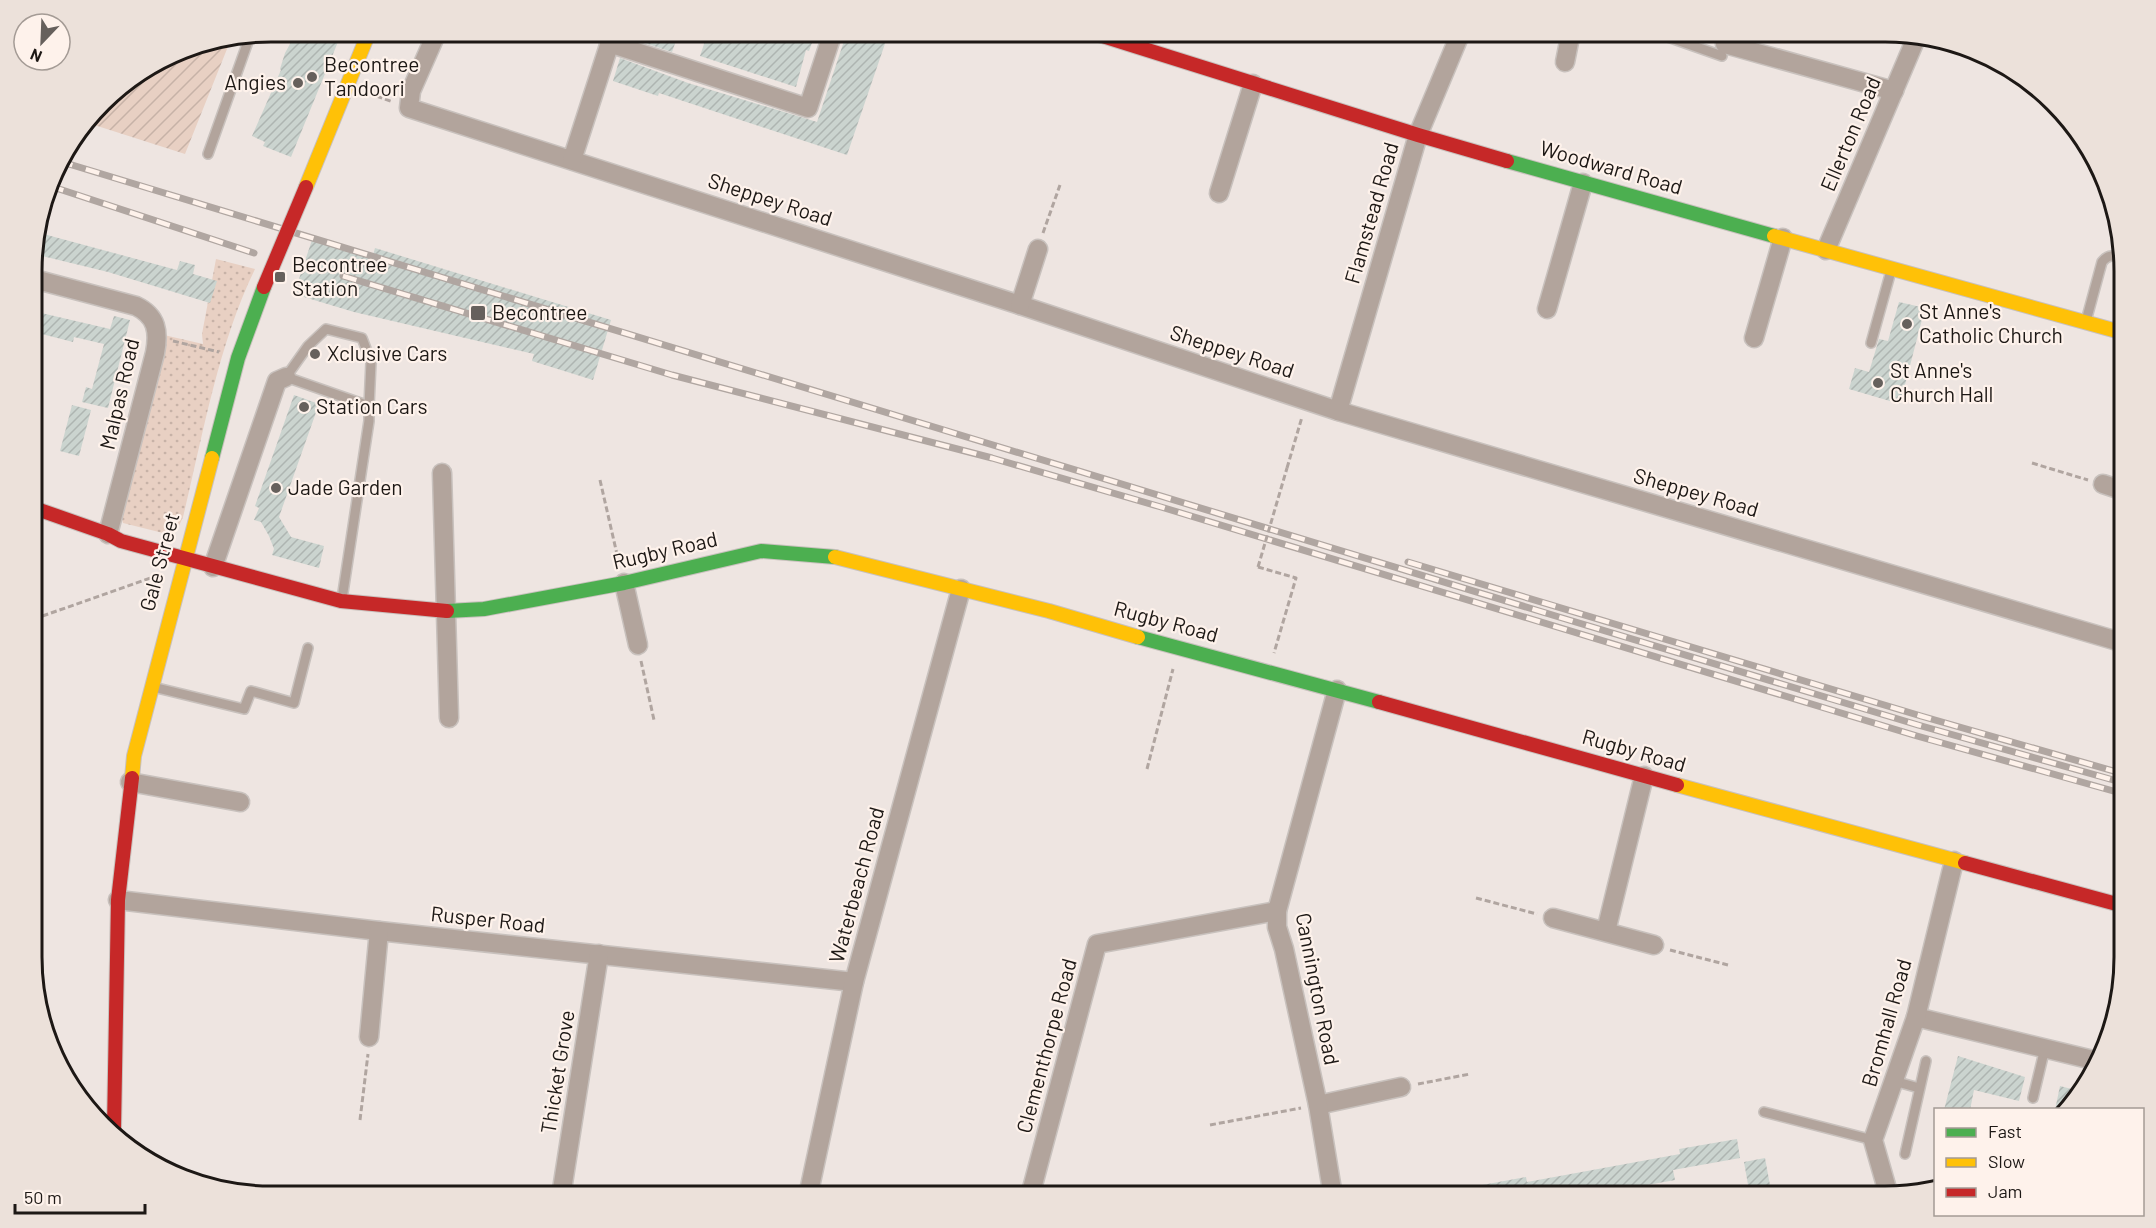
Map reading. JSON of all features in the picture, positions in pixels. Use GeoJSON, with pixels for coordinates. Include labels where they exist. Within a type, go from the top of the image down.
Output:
{"type":"FeatureCollection","features":[{"type":"Feature","properties":{"kind":"street","name":"Gale Street"},"geometry":{"type":"LineString","coordinates":[[114,1124],[118,900],[134,756],[238,358],[264,287],[365,42]]}},
{"type":"Feature","properties":{"kind":"street","name":"Sheppey Road"},"geometry":{"type":"LineString","coordinates":[[432,42],[411,91],[409,108],[1020,305],[1338,411],[2114,641]]}},
{"type":"Feature","properties":{"kind":"street"},"geometry":{"type":"LineString","coordinates":[[572,160],[609,42]]}},
{"type":"Feature","properties":{"kind":"street"},"geometry":{"type":"LineString","coordinates":[[625,42],[808,108],[830,42]]}},
{"type":"Feature","properties":{"kind":"street","name":"Woodward Road"},"geometry":{"type":"LineString","coordinates":[[1121,42],[1418,135],[1583,183],[2114,330]]}},
{"type":"Feature","properties":{"kind":"street","name":"Flamstead Road"},"geometry":{"type":"LineString","coordinates":[[1338,411],[1418,135],[1457,42]]}},
{"type":"Feature","properties":{"kind":"street"},"geometry":{"type":"LineString","coordinates":[[1565,62],[1569,42]]}},
{"type":"Feature","properties":{"kind":"street","name":"Ellerton Road"},"geometry":{"type":"LineString","coordinates":[[1826,250],[1914,44]]}},
{"type":"Feature","properties":{"kind":"street"},"geometry":{"type":"LineString","coordinates":[[1724,48],[1894,91]]}},
{"type":"Feature","properties":{"kind":"street"},"geometry":{"type":"LineString","coordinates":[[1219,193],[1253,84]]}},
{"type":"Feature","properties":{"kind":"street"},"geometry":{"type":"LineString","coordinates":[[1547,309],[1583,183]]}},
{"type":"Feature","properties":{"kind":"street"},"geometry":{"type":"LineString","coordinates":[[1755,338],[1783,238]]}},
{"type":"Feature","properties":{"kind":"street"},"geometry":{"type":"LineString","coordinates":[[1020,305],[1038,249]]}},
{"type":"Feature","properties":{"kind":"street","name":"Malpas Road"},"geometry":{"type":"LineString","coordinates":[[42,281],[136,306],[146,311],[155,325],[158,337],[108,534]]}},
{"type":"Feature","properties":{"kind":"street"},"geometry":{"type":"LineString","coordinates":[[213,567],[277,381],[286,377]]}},
{"type":"Feature","properties":{"kind":"street"},"geometry":{"type":"LineString","coordinates":[[442,473],[449,718]]}},
{"type":"Feature","properties":{"kind":"street"},"geometry":{"type":"LineString","coordinates":[[2103,484],[2114,488]]}},
{"type":"Feature","properties":{"kind":"street","name":"Rugby Road"},"geometry":{"type":"LineString","coordinates":[[42,511],[108,534],[121,541],[341,601],[445,611],[484,609],[624,583],[761,551],[829,555],[1268,671],[2114,903]]}},
{"type":"Feature","properties":{"kind":"street"},"geometry":{"type":"LineString","coordinates":[[624,583],[638,645]]}},
{"type":"Feature","properties":{"kind":"street","name":"Waterbeach Road"},"geometry":{"type":"LineString","coordinates":[[810,1186],[854,982],[961,589]]}},
{"type":"Feature","properties":{"kind":"street","name":"Cannington Road"},"geometry":{"type":"LineString","coordinates":[[1331,1186],[1318,1105],[1284,949],[1277,927],[1277,911],[1337,690]]}},
{"type":"Feature","properties":{"kind":"street"},"geometry":{"type":"LineString","coordinates":[[1606,931],[1644,776]]}},
{"type":"Feature","properties":{"kind":"street"},"geometry":{"type":"LineString","coordinates":[[130,782],[240,802]]}},
{"type":"Feature","properties":{"kind":"street","name":"Bromhall Road"},"geometry":{"type":"LineString","coordinates":[[1873,1140],[1916,1017],[1954,861]]}},
{"type":"Feature","properties":{"kind":"street","name":"Rusper Road"},"geometry":{"type":"LineString","coordinates":[[118,900],[379,931],[854,982]]}},
{"type":"Feature","properties":{"kind":"street","name":"Clementhorpe Road"},"geometry":{"type":"LineString","coordinates":[[1033,1186],[1097,944],[1277,911]]}},
{"type":"Feature","properties":{"kind":"street"},"geometry":{"type":"LineString","coordinates":[[1553,918],[1654,945]]}},
{"type":"Feature","properties":{"kind":"street"},"geometry":{"type":"LineString","coordinates":[[369,1037],[379,931]]}},
{"type":"Feature","properties":{"kind":"street","name":"Thicket Grove"},"geometry":{"type":"LineString","coordinates":[[563,1186],[599,954]]}},
{"type":"Feature","properties":{"kind":"street"},"geometry":{"type":"LineString","coordinates":[[1916,1017],[2089,1059]]}},
{"type":"Feature","properties":{"kind":"street"},"geometry":{"type":"LineString","coordinates":[[1318,1105],[1401,1087]]}},
{"type":"Feature","properties":{"kind":"street"},"geometry":{"type":"LineString","coordinates":[[1873,1140],[1886,1186]]}},
{"type":"Feature","properties":{"kind":"lane"},"geometry":{"type":"LineString","coordinates":[[1693,42],[1724,48]]}},
{"type":"Feature","properties":{"kind":"lane"},"geometry":{"type":"LineString","coordinates":[[208,154],[247,43]]}},
{"type":"Feature","properties":{"kind":"lane"},"geometry":{"type":"LineString","coordinates":[[2086,321],[2102,262],[2110,255],[2114,256]]}},
{"type":"Feature","properties":{"kind":"lane"},"geometry":{"type":"LineString","coordinates":[[1871,343],[1892,269]]}},
{"type":"Feature","properties":{"kind":"lane"},"geometry":{"type":"LineString","coordinates":[[341,601],[369,421],[371,362],[362,338],[326,329],[308,346],[286,377],[369,406]]}},
{"type":"Feature","properties":{"kind":"lane"},"geometry":{"type":"LineString","coordinates":[[151,686],[244,709],[251,691],[294,702],[308,648]]}},
{"type":"Feature","properties":{"kind":"lane"},"geometry":{"type":"LineString","coordinates":[[2033,1098],[2045,1048]]}},
{"type":"Feature","properties":{"kind":"lane"},"geometry":{"type":"LineString","coordinates":[[1905,1154],[1926,1060]]}},
{"type":"Feature","properties":{"kind":"lane"},"geometry":{"type":"LineString","coordinates":[[1894,1082],[1919,1088]]}},
{"type":"Feature","properties":{"kind":"lane"},"geometry":{"type":"LineString","coordinates":[[1764,1112],[1873,1140]]}},
{"type":"Feature","properties":{"kind":"path"},"geometry":{"type":"LineString","coordinates":[[365,93],[382,98]]}},
{"type":"Feature","properties":{"kind":"path"},"geometry":{"type":"LineString","coordinates":[[1038,249],[1060,185]]}},
{"type":"Feature","properties":{"kind":"path"},"geometry":{"type":"LineString","coordinates":[[158,337],[228,354]]}},
{"type":"Feature","properties":{"kind":"path"},"geometry":{"type":"LineString","coordinates":[[1268,671],[1296,578],[1258,567],[1307,401]]}},
{"type":"Feature","properties":{"kind":"path"},"geometry":{"type":"LineString","coordinates":[[2032,463],[2103,484]]}},
{"type":"Feature","properties":{"kind":"path"},"geometry":{"type":"LineString","coordinates":[[600,480],[624,583]]}},
{"type":"Feature","properties":{"kind":"path"},"geometry":{"type":"LineString","coordinates":[[42,616],[159,575]]}},
{"type":"Feature","properties":{"kind":"path"},"geometry":{"type":"LineString","coordinates":[[638,645],[654,720]]}},
{"type":"Feature","properties":{"kind":"path"},"geometry":{"type":"LineString","coordinates":[[1147,769],[1178,648]]}},
{"type":"Feature","properties":{"kind":"path"},"geometry":{"type":"LineString","coordinates":[[1476,898],[1553,918]]}},
{"type":"Feature","properties":{"kind":"path"},"geometry":{"type":"LineString","coordinates":[[1654,945],[1728,965]]}},
{"type":"Feature","properties":{"kind":"path"},"geometry":{"type":"LineString","coordinates":[[360,1120],[369,1037]]}},
{"type":"Feature","properties":{"kind":"path"},"geometry":{"type":"LineString","coordinates":[[1401,1087],[1470,1074]]}},
{"type":"Feature","properties":{"kind":"path"},"geometry":{"type":"LineString","coordinates":[[1210,1125],[1318,1105]]}},
{"type":"Feature","properties":{"kind":"shaded area"},"geometry":{"type":"Polygon","coordinates":[[[228,46],[185,154],[95,125],[120,99],[156,73],[183,59],[228,46]]]}},
{"type":"Feature","properties":{"kind":"shaded area"},"geometry":{"type":"Polygon","coordinates":[[[216,259],[255,269],[242,298],[221,359],[183,517],[177,530],[167,534],[123,523],[119,508],[164,335],[203,344],[202,334],[216,259]]]}},
{"type":"Feature","properties":{"kind":"building"},"geometry":{"type":"Polygon","coordinates":[[[291,42],[338,42],[291,157],[263,146],[265,142],[252,136],[281,70],[285,53],[291,42]]]}},
{"type":"Feature","properties":{"kind":"building"},"geometry":{"type":"Polygon","coordinates":[[[641,42],[676,42],[672,52],[641,42]]]}},
{"type":"Feature","properties":{"kind":"building"},"geometry":{"type":"Polygon","coordinates":[[[705,42],[812,42],[809,51],[806,50],[796,87],[700,56],[705,42]]]}},
{"type":"Feature","properties":{"kind":"building"},"geometry":{"type":"Polygon","coordinates":[[[844,42],[886,42],[847,155],[659,93],[658,96],[613,81],[620,58],[688,83],[817,122],[844,42]]]}},
{"type":"Feature","properties":{"kind":"building"},"geometry":{"type":"Polygon","coordinates":[[[45,234],[177,270],[180,261],[195,265],[193,274],[217,281],[210,303],[108,272],[42,256],[45,234]]]}},
{"type":"Feature","properties":{"kind":"building"},"geometry":{"type":"Polygon","coordinates":[[[313,237],[373,255],[375,248],[611,320],[593,380],[532,361],[534,354],[354,312],[294,294],[313,237]]]}},
{"type":"Feature","properties":{"kind":"building"},"geometry":{"type":"Polygon","coordinates":[[[1899,302],[1925,308],[1900,404],[1849,389],[1855,368],[1869,372],[1879,339],[1888,341],[1899,302]]]}},
{"type":"Feature","properties":{"kind":"building"},"geometry":{"type":"Polygon","coordinates":[[[42,313],[110,329],[114,316],[130,320],[108,408],[82,402],[86,387],[92,389],[104,344],[74,337],[73,342],[42,334],[42,313]]]}},
{"type":"Feature","properties":{"kind":"building"},"geometry":{"type":"Polygon","coordinates":[[[294,395],[319,404],[279,517],[291,537],[324,546],[319,568],[272,555],[274,549],[269,536],[261,522],[254,520],[259,508],[255,506],[294,395]]]}},
{"type":"Feature","properties":{"kind":"building"},"geometry":{"type":"Polygon","coordinates":[[[72,405],[91,410],[79,456],[60,451],[72,405]]]}},
{"type":"Feature","properties":{"kind":"building"},"geometry":{"type":"Polygon","coordinates":[[[1958,1056],[2025,1077],[2019,1101],[1974,1090],[1970,1108],[1945,1108],[1958,1056]]]}},
{"type":"Feature","properties":{"kind":"building"},"geometry":{"type":"Polygon","coordinates":[[[2060,1086],[2072,1089],[2057,1108],[2060,1086]]]}},
{"type":"Feature","properties":{"kind":"building"},"geometry":{"type":"Polygon","coordinates":[[[1737,1139],[1740,1158],[1673,1170],[1675,1180],[1642,1186],[1476,1186],[1526,1177],[1527,1182],[1680,1154],[1679,1149],[1737,1139]]]}},
{"type":"Feature","properties":{"kind":"building"},"geometry":{"type":"Polygon","coordinates":[[[1765,1158],[1770,1186],[1748,1186],[1744,1162],[1765,1158]]]}},
{"type":"Feature","properties":{"kind":"railway"},"geometry":{"type":"LineString","coordinates":[[69,164],[1559,617],[1918,725],[2114,780]]}},
{"type":"Feature","properties":{"kind":"railway"},"geometry":{"type":"LineString","coordinates":[[57,188],[254,253]]}},
{"type":"Feature","properties":{"kind":"railway"},"geometry":{"type":"LineString","coordinates":[[343,276],[672,375],[992,458],[1161,507],[1917,736],[2114,791]]}},
{"type":"Feature","properties":{"kind":"railway"},"geometry":{"type":"LineString","coordinates":[[1408,562],[1921,716],[2114,771]]}},
{"type":"Feature","properties":{"kind":"traffic: fast"},"geometry":{"type":"LineString","coordinates":[[1507,161],[1774,236]]}},
{"type":"Feature","properties":{"kind":"traffic: fast"},"geometry":{"type":"LineString","coordinates":[[212,458],[238,358],[264,287]]}},
{"type":"Feature","properties":{"kind":"traffic: fast"},"geometry":{"type":"LineString","coordinates":[[447,611],[484,609],[624,583],[761,551],[835,557]]}},
{"type":"Feature","properties":{"kind":"traffic: fast"},"geometry":{"type":"LineString","coordinates":[[1138,637],[1379,702]]}},
{"type":"Feature","properties":{"kind":"traffic: slow"},"geometry":{"type":"LineString","coordinates":[[306,187],[365,42]]}},
{"type":"Feature","properties":{"kind":"traffic: slow"},"geometry":{"type":"LineString","coordinates":[[1774,236],[2114,330]]}},
{"type":"Feature","properties":{"kind":"traffic: slow"},"geometry":{"type":"LineString","coordinates":[[132,778],[134,756],[212,458]]}},
{"type":"Feature","properties":{"kind":"traffic: slow"},"geometry":{"type":"LineString","coordinates":[[835,557],[1049,611],[1138,637]]}},
{"type":"Feature","properties":{"kind":"traffic: slow"},"geometry":{"type":"LineString","coordinates":[[1677,785],[1965,863]]}},
{"type":"Feature","properties":{"kind":"traffic: jam"},"geometry":{"type":"LineString","coordinates":[[1122,42],[1507,161]]}},
{"type":"Feature","properties":{"kind":"traffic: jam"},"geometry":{"type":"LineString","coordinates":[[264,287],[306,187]]}},
{"type":"Feature","properties":{"kind":"traffic: jam"},"geometry":{"type":"LineString","coordinates":[[42,511],[108,534],[121,541],[341,601],[447,611]]}},
{"type":"Feature","properties":{"kind":"traffic: jam"},"geometry":{"type":"LineString","coordinates":[[1379,702],[1677,785]]}},
{"type":"Feature","properties":{"kind":"traffic: jam"},"geometry":{"type":"LineString","coordinates":[[114,1124],[118,900],[132,778]]}},
{"type":"Feature","properties":{"kind":"traffic: jam"},"geometry":{"type":"LineString","coordinates":[[1965,863],[2114,903]]}},
{"type":"Feature","properties":{"kind":"place","name":"Becontree Tandoori"},"geometry":{"type":"Point","coordinates":[312,77]}},
{"type":"Feature","properties":{"kind":"place","name":"Angies"},"geometry":{"type":"Point","coordinates":[298,83]}},
{"type":"Feature","properties":{"kind":"place","name":"Becontree Station"},"geometry":{"type":"Point","coordinates":[280,277]}},
{"type":"Feature","properties":{"kind":"place","name":"Becontree"},"geometry":{"type":"Point","coordinates":[478,313]}},
{"type":"Feature","properties":{"kind":"place","name":"St Anne's Catholic Church"},"geometry":{"type":"Point","coordinates":[1907,324]}},
{"type":"Feature","properties":{"kind":"place","name":"Xclusive Cars"},"geometry":{"type":"Point","coordinates":[315,354]}},
{"type":"Feature","properties":{"kind":"place","name":"St Anne's Church Hall"},"geometry":{"type":"Point","coordinates":[1878,383]}},
{"type":"Feature","properties":{"kind":"place","name":"Station Cars"},"geometry":{"type":"Point","coordinates":[304,407]}},
{"type":"Feature","properties":{"kind":"place","name":"Jade Garden"},"geometry":{"type":"Point","coordinates":[276,488]}}]}
